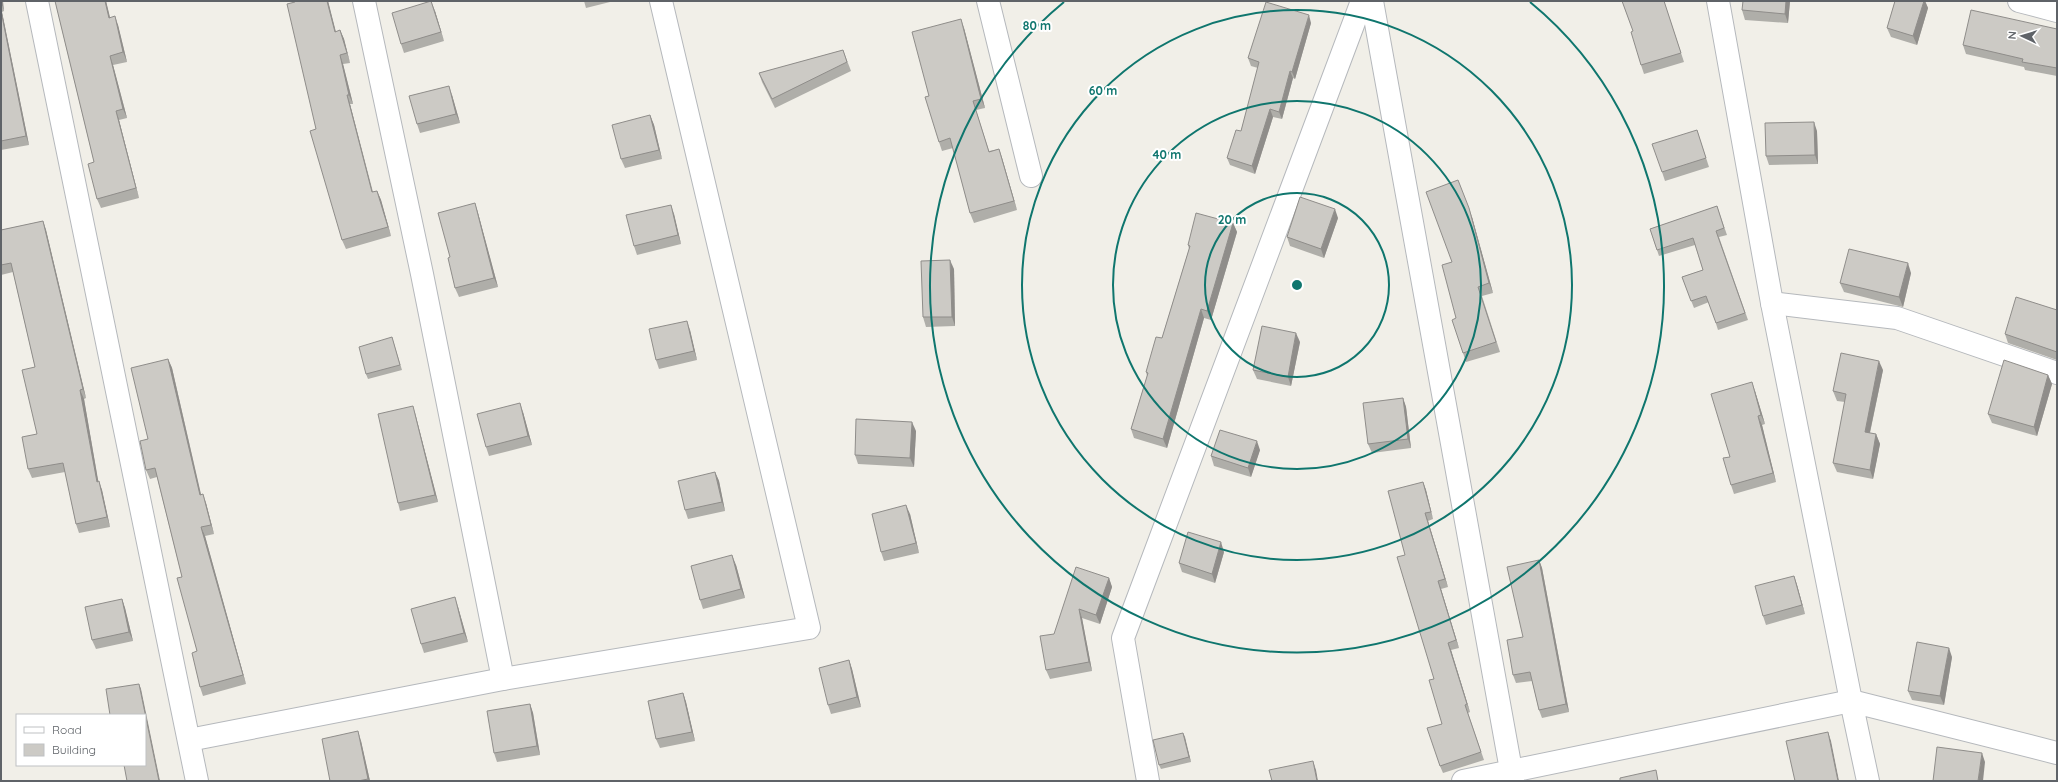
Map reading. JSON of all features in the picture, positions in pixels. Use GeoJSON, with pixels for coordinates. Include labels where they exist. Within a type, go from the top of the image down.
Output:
{"type":"FeatureCollection","features":[{"type":"Feature","properties":{"kind":"street"},"geometry":{"type":"LineString","coordinates":[[37,1],[197,781]]}},
{"type":"Feature","properties":{"kind":"street"},"geometry":{"type":"LineString","coordinates":[[364,1],[422,274],[503,679]]}},
{"type":"Feature","properties":{"kind":"street"},"geometry":{"type":"LineString","coordinates":[[189,740],[503,679],[809,628],[661,1]]}},
{"type":"Feature","properties":{"kind":"street"},"geometry":{"type":"LineString","coordinates":[[988,1],[1031,176]]}},
{"type":"Feature","properties":{"kind":"street"},"geometry":{"type":"LineString","coordinates":[[1148,781],[1123,638],[1362,1]]}},
{"type":"Feature","properties":{"kind":"street"},"geometry":{"type":"LineString","coordinates":[[1372,1],[1512,776]]}},
{"type":"Feature","properties":{"kind":"street"},"geometry":{"type":"LineString","coordinates":[[1718,1],[1772,303],[1868,781]]}},
{"type":"Feature","properties":{"kind":"street"},"geometry":{"type":"LineString","coordinates":[[2019,1],[2057,11]]}},
{"type":"Feature","properties":{"kind":"street"},"geometry":{"type":"LineString","coordinates":[[1772,303],[1897,318],[2057,373]]}},
{"type":"Feature","properties":{"kind":"street"},"geometry":{"type":"LineString","coordinates":[[1463,781],[1512,776],[1851,701],[2057,753]]}},
{"type":"Feature","properties":{"kind":"building"},"geometry":{"type":"Polygon","coordinates":[[[55,1],[105,1],[109,18],[115,16],[123,52],[110,56],[123,109],[116,111],[136,188],[97,199],[88,164],[94,162],[55,1]]]}},
{"type":"Feature","properties":{"kind":"building"},"geometry":{"type":"Polygon","coordinates":[[[295,1],[327,1],[335,32],[340,30],[347,53],[340,55],[349,95],[347,95],[372,192],[377,191],[388,227],[342,240],[310,131],[316,129],[287,4],[295,1]]]}},
{"type":"Feature","properties":{"kind":"building"},"geometry":{"type":"Polygon","coordinates":[[[431,1],[441,32],[401,44],[392,13],[431,1]]]}},
{"type":"Feature","properties":{"kind":"building"},"geometry":{"type":"Polygon","coordinates":[[[1622,1],[1664,1],[1681,53],[1641,65],[1631,32],[1633,31],[1622,1]]]}},
{"type":"Feature","properties":{"kind":"building"},"geometry":{"type":"Polygon","coordinates":[[[1743,1],[1786,1],[1785,14],[1742,10],[1743,1]]]}},
{"type":"Feature","properties":{"kind":"building"},"geometry":{"type":"Polygon","coordinates":[[[1895,1],[1924,1],[1913,36],[1887,28],[1895,1]]]}},
{"type":"Feature","properties":{"kind":"building"},"geometry":{"type":"Polygon","coordinates":[[[1266,2],[1309,15],[1292,72],[1290,71],[1279,112],[1270,109],[1252,166],[1227,158],[1236,130],[1241,131],[1259,62],[1248,58],[1266,2]]]}},
{"type":"Feature","properties":{"kind":"building"},"geometry":{"type":"Polygon","coordinates":[[[1971,10],[2057,29],[2057,68],[2022,62],[2023,59],[1963,45],[1971,10]]]}},
{"type":"Feature","properties":{"kind":"building"},"geometry":{"type":"Polygon","coordinates":[[[1,11],[26,136],[1,141],[1,11]]]}},
{"type":"Feature","properties":{"kind":"building"},"geometry":{"type":"Polygon","coordinates":[[[961,19],[981,99],[973,101],[989,152],[999,149],[1014,201],[970,213],[950,138],[939,142],[925,97],[929,96],[912,32],[961,19]]]}},
{"type":"Feature","properties":{"kind":"building"},"geometry":{"type":"Polygon","coordinates":[[[843,50],[847,62],[772,99],[759,73],[843,50]]]}},
{"type":"Feature","properties":{"kind":"building"},"geometry":{"type":"Polygon","coordinates":[[[449,86],[456,114],[417,124],[409,96],[449,86]]]}},
{"type":"Feature","properties":{"kind":"building"},"geometry":{"type":"Polygon","coordinates":[[[650,115],[659,150],[621,159],[612,125],[650,115]]]}},
{"type":"Feature","properties":{"kind":"building"},"geometry":{"type":"Polygon","coordinates":[[[1814,122],[1815,155],[1766,156],[1765,123],[1814,122]]]}},
{"type":"Feature","properties":{"kind":"building"},"geometry":{"type":"Polygon","coordinates":[[[1697,130],[1706,158],[1662,172],[1652,144],[1697,130]]]}},
{"type":"Feature","properties":{"kind":"building"},"geometry":{"type":"Polygon","coordinates":[[[1458,180],[1469,208],[1489,283],[1478,287],[1496,342],[1463,353],[1452,320],[1456,318],[1442,265],[1452,262],[1426,192],[1458,180]]]}},
{"type":"Feature","properties":{"kind":"building"},"geometry":{"type":"Polygon","coordinates":[[[1300,197],[1335,209],[1321,249],[1287,237],[1300,197]]]}},
{"type":"Feature","properties":{"kind":"building"},"geometry":{"type":"Polygon","coordinates":[[[475,203],[494,278],[455,288],[448,258],[450,257],[438,213],[475,203]]]}},
{"type":"Feature","properties":{"kind":"building"},"geometry":{"type":"Polygon","coordinates":[[[671,205],[678,235],[634,246],[626,215],[671,205]]]}},
{"type":"Feature","properties":{"kind":"building"},"geometry":{"type":"Polygon","coordinates":[[[1717,206],[1724,228],[1716,231],[1745,313],[1716,323],[1706,296],[1691,301],[1682,277],[1703,270],[1693,238],[1657,250],[1650,229],[1717,206]]]}},
{"type":"Feature","properties":{"kind":"building"},"geometry":{"type":"Polygon","coordinates":[[[1196,213],[1233,223],[1207,311],[1201,309],[1163,439],[1131,429],[1148,373],[1146,372],[1156,337],[1162,338],[1190,246],[1188,245],[1196,213]]]}},
{"type":"Feature","properties":{"kind":"building"},"geometry":{"type":"Polygon","coordinates":[[[43,221],[83,389],[80,390],[97,482],[99,481],[107,517],[76,524],[63,463],[28,469],[22,437],[37,434],[22,370],[35,367],[11,263],[1,265],[1,230],[43,221]]]}},
{"type":"Feature","properties":{"kind":"building"},"geometry":{"type":"Polygon","coordinates":[[[1849,249],[1908,263],[1899,297],[1840,283],[1849,249]]]}},
{"type":"Feature","properties":{"kind":"building"},"geometry":{"type":"Polygon","coordinates":[[[950,260],[952,317],[923,317],[921,261],[950,260]]]}},
{"type":"Feature","properties":{"kind":"building"},"geometry":{"type":"Polygon","coordinates":[[[2016,297],[2057,310],[2057,352],[2005,334],[2016,297]]]}},
{"type":"Feature","properties":{"kind":"building"},"geometry":{"type":"Polygon","coordinates":[[[687,321],[694,351],[656,360],[649,329],[687,321]]]}},
{"type":"Feature","properties":{"kind":"building"},"geometry":{"type":"Polygon","coordinates":[[[1262,326],[1296,333],[1288,377],[1253,370],[1262,326]]]}},
{"type":"Feature","properties":{"kind":"building"},"geometry":{"type":"Polygon","coordinates":[[[392,337],[400,365],[366,374],[359,347],[392,337]]]}},
{"type":"Feature","properties":{"kind":"building"},"geometry":{"type":"Polygon","coordinates":[[[1841,353],[1879,361],[1865,432],[1876,434],[1870,470],[1833,463],[1846,394],[1833,391],[1841,353]]]}},
{"type":"Feature","properties":{"kind":"building"},"geometry":{"type":"Polygon","coordinates":[[[168,359],[200,495],[203,494],[211,525],[201,527],[243,675],[200,687],[192,653],[197,651],[177,578],[182,577],[155,468],[146,470],[140,441],[148,439],[131,368],[168,359]]]}},
{"type":"Feature","properties":{"kind":"building"},"geometry":{"type":"Polygon","coordinates":[[[2004,360],[2048,375],[2034,427],[1988,414],[2004,360]]]}},
{"type":"Feature","properties":{"kind":"building"},"geometry":{"type":"Polygon","coordinates":[[[1752,382],[1761,415],[1758,416],[1773,473],[1731,485],[1723,458],[1730,457],[1711,394],[1752,382]]]}},
{"type":"Feature","properties":{"kind":"building"},"geometry":{"type":"Polygon","coordinates":[[[1403,398],[1408,439],[1368,444],[1363,403],[1403,398]]]}},
{"type":"Feature","properties":{"kind":"building"},"geometry":{"type":"Polygon","coordinates":[[[520,403],[528,436],[486,447],[477,414],[520,403]]]}},
{"type":"Feature","properties":{"kind":"building"},"geometry":{"type":"Polygon","coordinates":[[[413,406],[435,495],[398,503],[378,414],[413,406]]]}},
{"type":"Feature","properties":{"kind":"building"},"geometry":{"type":"Polygon","coordinates":[[[856,419],[912,422],[910,458],[855,455],[856,419]]]}},
{"type":"Feature","properties":{"kind":"building"},"geometry":{"type":"Polygon","coordinates":[[[1220,430],[1257,441],[1248,468],[1211,456],[1220,430]]]}},
{"type":"Feature","properties":{"kind":"building"},"geometry":{"type":"Polygon","coordinates":[[[715,472],[722,502],[685,510],[678,481],[715,472]]]}},
{"type":"Feature","properties":{"kind":"building"},"geometry":{"type":"Polygon","coordinates":[[[1423,482],[1431,512],[1425,513],[1445,579],[1438,581],[1456,640],[1448,643],[1467,704],[1465,705],[1481,752],[1440,766],[1427,728],[1442,724],[1429,680],[1434,679],[1397,557],[1405,555],[1388,491],[1423,482]]]}},
{"type":"Feature","properties":{"kind":"building"},"geometry":{"type":"Polygon","coordinates":[[[906,505],[916,543],[881,552],[872,514],[906,505]]]}},
{"type":"Feature","properties":{"kind":"building"},"geometry":{"type":"Polygon","coordinates":[[[1188,532],[1221,542],[1212,574],[1179,563],[1188,532]]]}},
{"type":"Feature","properties":{"kind":"building"},"geometry":{"type":"Polygon","coordinates":[[[732,555],[741,589],[700,600],[691,566],[732,555]]]}},
{"type":"Feature","properties":{"kind":"building"},"geometry":{"type":"Polygon","coordinates":[[[1539,560],[1566,704],[1539,710],[1530,672],[1513,675],[1507,640],[1523,637],[1507,567],[1539,560]]]}},
{"type":"Feature","properties":{"kind":"building"},"geometry":{"type":"Polygon","coordinates":[[[1076,567],[1109,578],[1096,615],[1079,609],[1089,662],[1046,670],[1040,636],[1054,634],[1076,567]]]}},
{"type":"Feature","properties":{"kind":"building"},"geometry":{"type":"Polygon","coordinates":[[[1794,576],[1802,605],[1763,616],[1755,586],[1794,576]]]}},
{"type":"Feature","properties":{"kind":"building"},"geometry":{"type":"Polygon","coordinates":[[[455,597],[464,633],[421,644],[411,609],[455,597]]]}},
{"type":"Feature","properties":{"kind":"building"},"geometry":{"type":"Polygon","coordinates":[[[122,599],[129,632],[92,640],[85,607],[122,599]]]}},
{"type":"Feature","properties":{"kind":"building"},"geometry":{"type":"Polygon","coordinates":[[[1917,642],[1949,648],[1940,696],[1908,691],[1917,642]]]}},
{"type":"Feature","properties":{"kind":"building"},"geometry":{"type":"Polygon","coordinates":[[[849,660],[857,697],[828,705],[819,668],[849,660]]]}},
{"type":"Feature","properties":{"kind":"building"},"geometry":{"type":"Polygon","coordinates":[[[139,684],[145,714],[110,714],[106,689],[139,684]]]}},
{"type":"Feature","properties":{"kind":"building"},"geometry":{"type":"Polygon","coordinates":[[[683,693],[692,732],[656,739],[648,701],[683,693]]]}},
{"type":"Feature","properties":{"kind":"building"},"geometry":{"type":"Polygon","coordinates":[[[530,704],[537,746],[494,753],[487,711],[530,704]]]}},
{"type":"Feature","properties":{"kind":"building"},"geometry":{"type":"Polygon","coordinates":[[[146,718],[159,781],[127,781],[124,766],[146,766],[146,718]]]}},
{"type":"Feature","properties":{"kind":"building"},"geometry":{"type":"Polygon","coordinates":[[[358,731],[368,779],[358,781],[330,781],[322,739],[358,731]]]}},
{"type":"Feature","properties":{"kind":"building"},"geometry":{"type":"Polygon","coordinates":[[[1828,732],[1838,781],[1795,781],[1786,741],[1828,732]]]}},
{"type":"Feature","properties":{"kind":"building"},"geometry":{"type":"Polygon","coordinates":[[[1183,733],[1189,757],[1159,765],[1153,740],[1183,733]]]}},
{"type":"Feature","properties":{"kind":"building"},"geometry":{"type":"Polygon","coordinates":[[[1937,747],[1982,753],[1978,781],[1933,781],[1937,747]]]}},
{"type":"Feature","properties":{"kind":"building"},"geometry":{"type":"Polygon","coordinates":[[[1313,761],[1317,781],[1272,781],[1269,770],[1313,761]]]}},
{"type":"Feature","properties":{"kind":"building"},"geometry":{"type":"Polygon","coordinates":[[[1656,770],[1658,781],[1620,781],[1620,778],[1656,770]]]}}]}
